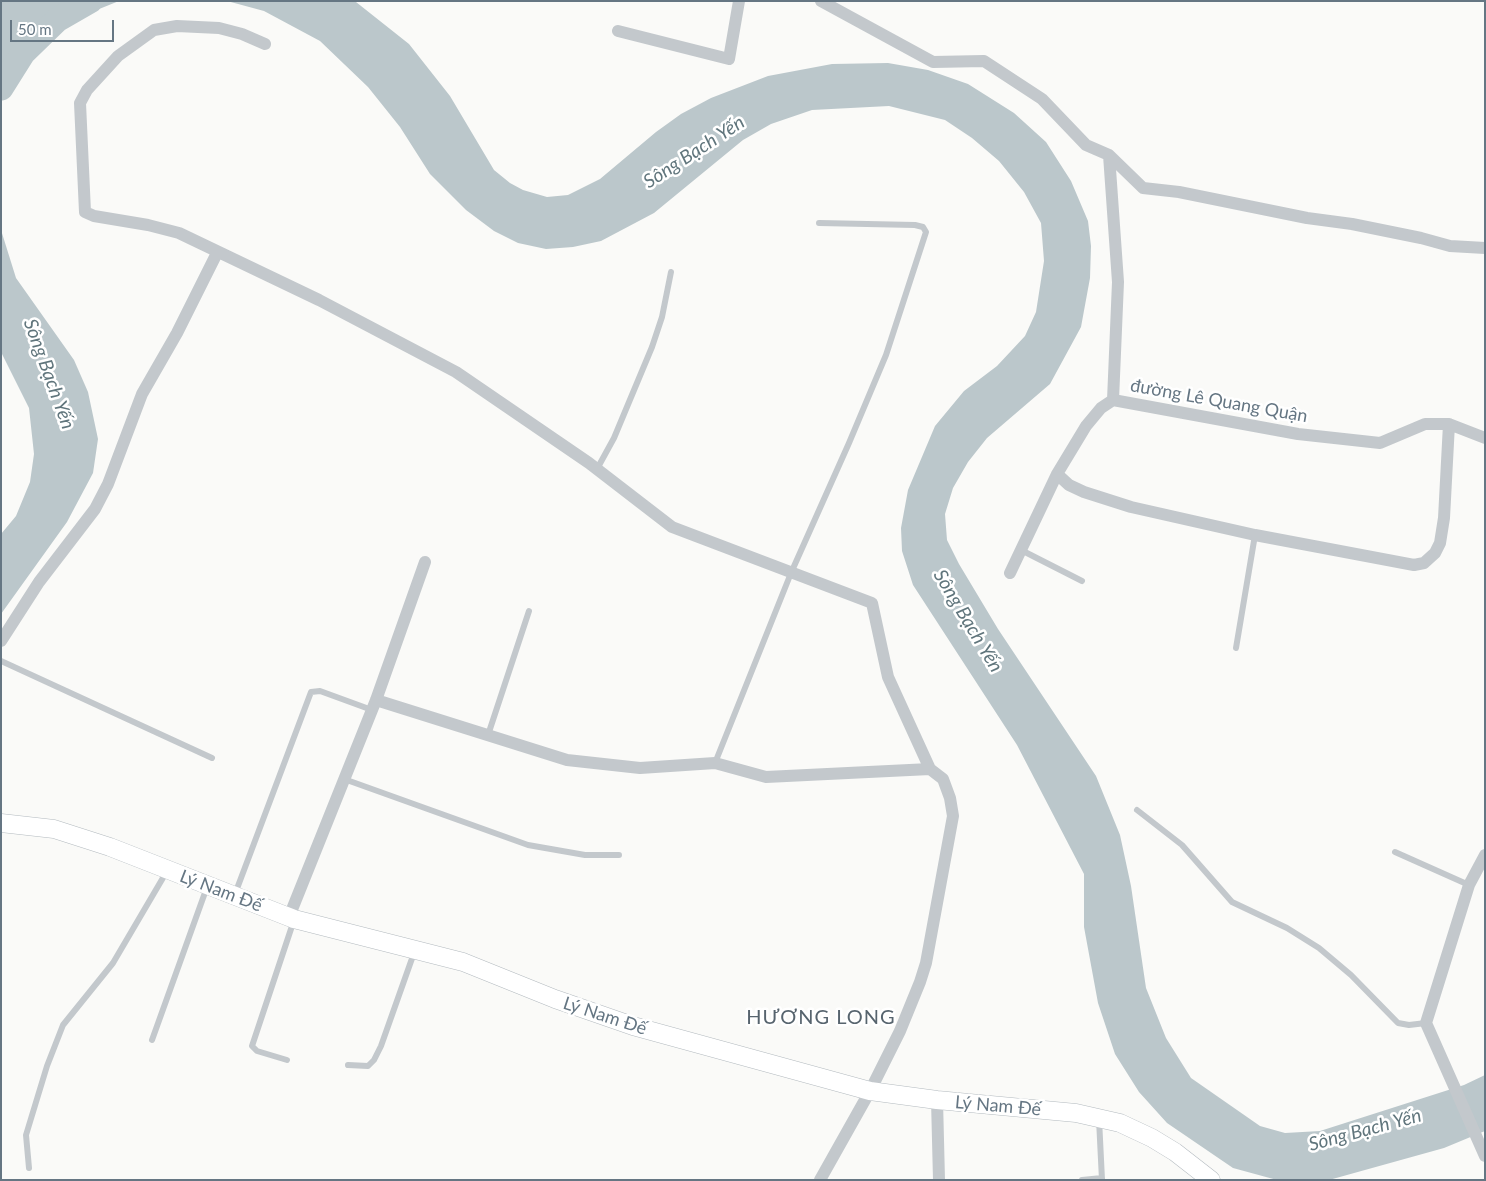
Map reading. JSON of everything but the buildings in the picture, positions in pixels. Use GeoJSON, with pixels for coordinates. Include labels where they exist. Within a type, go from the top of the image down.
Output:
{"type":"FeatureCollection","features":[{"type":"Feature","properties":{"kind":"street"},"geometry":{"type":"LineString","coordinates":[[618,30],[729,59],[739,1]]}},
{"type":"Feature","properties":{"kind":"street"},"geometry":{"type":"LineString","coordinates":[[821,1],[933,62],[984,61],[1042,99],[1086,145],[1109,154],[1143,188],[1179,192],[1412,236],[1450,246],[1485,248]]}},
{"type":"Feature","properties":{"kind":"street"},"geometry":{"type":"LineString","coordinates":[[265,44],[242,34],[219,28],[177,26],[154,30],[118,56],[87,90],[80,102],[85,212],[94,216],[148,225],[179,233],[319,300],[456,372],[597,469],[672,526],[872,603],[888,676],[930,769],[943,779],[953,810],[924,970],[900,1030],[870,1090],[820,1180]]}},
{"type":"Feature","properties":{"kind":"street"},"geometry":{"type":"LineString","coordinates":[[1109,154],[1118,282],[1113,400]]}},
{"type":"Feature","properties":{"kind":"street"},"geometry":{"type":"LineString","coordinates":[[1,642],[39,582],[95,509],[108,484],[142,394],[218,253]]}},
{"type":"Feature","properties":{"kind":"street","name":"đường Lê Quang Quận"},"geometry":{"type":"LineString","coordinates":[[1010,573],[1058,474],[1086,426],[1101,408],[1113,400],[1298,434],[1380,442],[1425,424],[1449,424],[1485,438]]}},
{"type":"Feature","properties":{"kind":"street"},"geometry":{"type":"LineString","coordinates":[[1058,474],[1069,485],[1084,492],[1130,507],[1255,535],[1402,564],[1424,563],[1435,553],[1443,530],[1449,424]]}},
{"type":"Feature","properties":{"kind":"street"},"geometry":{"type":"LineString","coordinates":[[291,918],[374,705],[425,562]]}},
{"type":"Feature","properties":{"kind":"street"},"geometry":{"type":"LineString","coordinates":[[374,705],[488,735],[576,761],[640,768],[715,763],[766,777],[930,769]]}},
{"type":"Feature","properties":{"kind":"street","name":"Lý Nam Đế"},"geometry":{"type":"LineString","coordinates":[[1,823],[54,829],[168,870],[233,897],[291,918],[463,962],[564,1003],[633,1026],[870,1090],[937,1100],[1099,1117],[1120,1123],[1152,1138],[1175,1152],[1211,1180]]}},
{"type":"Feature","properties":{"kind":"street"},"geometry":{"type":"LineString","coordinates":[[1485,855],[1469,885],[1426,1023],[1485,1156]]}},
{"type":"Feature","properties":{"kind":"street"},"geometry":{"type":"LineString","coordinates":[[937,1100],[939,1180]]}},
{"type":"Feature","properties":{"kind":"lane"},"geometry":{"type":"LineString","coordinates":[[715,763],[791,573],[886,354],[926,232],[923,227],[915,224],[819,223]]}},
{"type":"Feature","properties":{"kind":"lane"},"geometry":{"type":"LineString","coordinates":[[597,469],[614,438],[652,347],[664,310],[671,272]]}},
{"type":"Feature","properties":{"kind":"lane"},"geometry":{"type":"LineString","coordinates":[[1236,648],[1255,535]]}},
{"type":"Feature","properties":{"kind":"lane"},"geometry":{"type":"LineString","coordinates":[[1020,549],[1082,581]]}},
{"type":"Feature","properties":{"kind":"lane"},"geometry":{"type":"LineString","coordinates":[[488,735],[530,611]]}},
{"type":"Feature","properties":{"kind":"lane"},"geometry":{"type":"LineString","coordinates":[[1,662],[212,758]]}},
{"type":"Feature","properties":{"kind":"lane"},"geometry":{"type":"LineString","coordinates":[[233,897],[311,692],[320,691],[374,705]]}},
{"type":"Feature","properties":{"kind":"lane"},"geometry":{"type":"LineString","coordinates":[[344,779],[528,845],[585,855],[619,855]]}},
{"type":"Feature","properties":{"kind":"lane"},"geometry":{"type":"LineString","coordinates":[[1137,810],[1182,845],[1232,902],[1287,928],[1319,948],[1351,975],[1398,1023],[1409,1025],[1426,1023]]}},
{"type":"Feature","properties":{"kind":"lane"},"geometry":{"type":"LineString","coordinates":[[1395,852],[1469,885]]}},
{"type":"Feature","properties":{"kind":"lane"},"geometry":{"type":"LineString","coordinates":[[29,1168],[26,1135],[46,1066],[63,1025],[113,963],[168,870]]}},
{"type":"Feature","properties":{"kind":"lane"},"geometry":{"type":"LineString","coordinates":[[152,1040],[208,886]]}},
{"type":"Feature","properties":{"kind":"lane"},"geometry":{"type":"LineString","coordinates":[[287,1060],[257,1051],[252,1046],[291,918]]}},
{"type":"Feature","properties":{"kind":"lane"},"geometry":{"type":"LineString","coordinates":[[348,1065],[368,1066],[374,1060],[381,1046],[415,949]]}},
{"type":"Feature","properties":{"kind":"lane"},"geometry":{"type":"LineString","coordinates":[[1082,1180],[1102,1179],[1099,1117]]}},
{"type":"Feature","properties":{"kind":"water"},"geometry":{"type":"Polygon","coordinates":[[[1,1],[119,1],[62,24],[32,44],[6,70],[1,81],[1,1]]]}},
{"type":"Feature","properties":{"kind":"water"},"geometry":{"type":"Polygon","coordinates":[[[227,1],[356,2],[409,44],[450,96],[494,170],[510,183],[523,190],[547,197],[568,195],[600,179],[656,132],[681,114],[711,98],[768,76],[832,64],[888,63],[928,70],[968,84],[1014,113],[1046,142],[1071,181],[1088,221],[1091,246],[1090,278],[1081,327],[1050,384],[987,438],[968,462],[953,488],[945,514],[947,540],[959,564],[998,629],[1096,776],[1120,835],[1131,886],[1146,988],[1166,1038],[1191,1078],[1260,1126],[1285,1133],[1320,1131],[1464,1085],[1485,1075],[1485,1131],[1444,1148],[1329,1180],[1277,1180],[1233,1168],[1167,1123],[1139,1092],[1115,1054],[1098,1003],[1084,927],[1084,874],[1017,745],[913,585],[902,551],[901,528],[908,490],[935,426],[964,391],[997,366],[1025,336],[1036,312],[1044,261],[1041,223],[1024,192],[999,161],[972,138],[945,120],[889,106],[812,110],[771,124],[743,140],[654,213],[601,241],[573,247],[546,249],[518,243],[494,231],[466,210],[430,174],[400,127],[368,87],[320,41],[264,11],[227,1]]]}},
{"type":"Feature","properties":{"kind":"water"},"geometry":{"type":"Polygon","coordinates":[[[1,230],[16,278],[74,360],[88,392],[98,439],[93,473],[67,522],[1,614],[1,534],[16,516],[30,482],[34,454],[29,408],[1,352],[1,230]]]}},
{"type":"Feature","properties":{"kind":"waterway","name":"Sông Bạch Yến"},"geometry":{"type":"LineString","coordinates":[[1,88],[23,53],[57,20],[90,1]]}},
{"type":"Feature","properties":{"kind":"district","name":"HƯƠNG LONG"},"geometry":{"type":"Point","coordinates":[821,1018]}}]}
